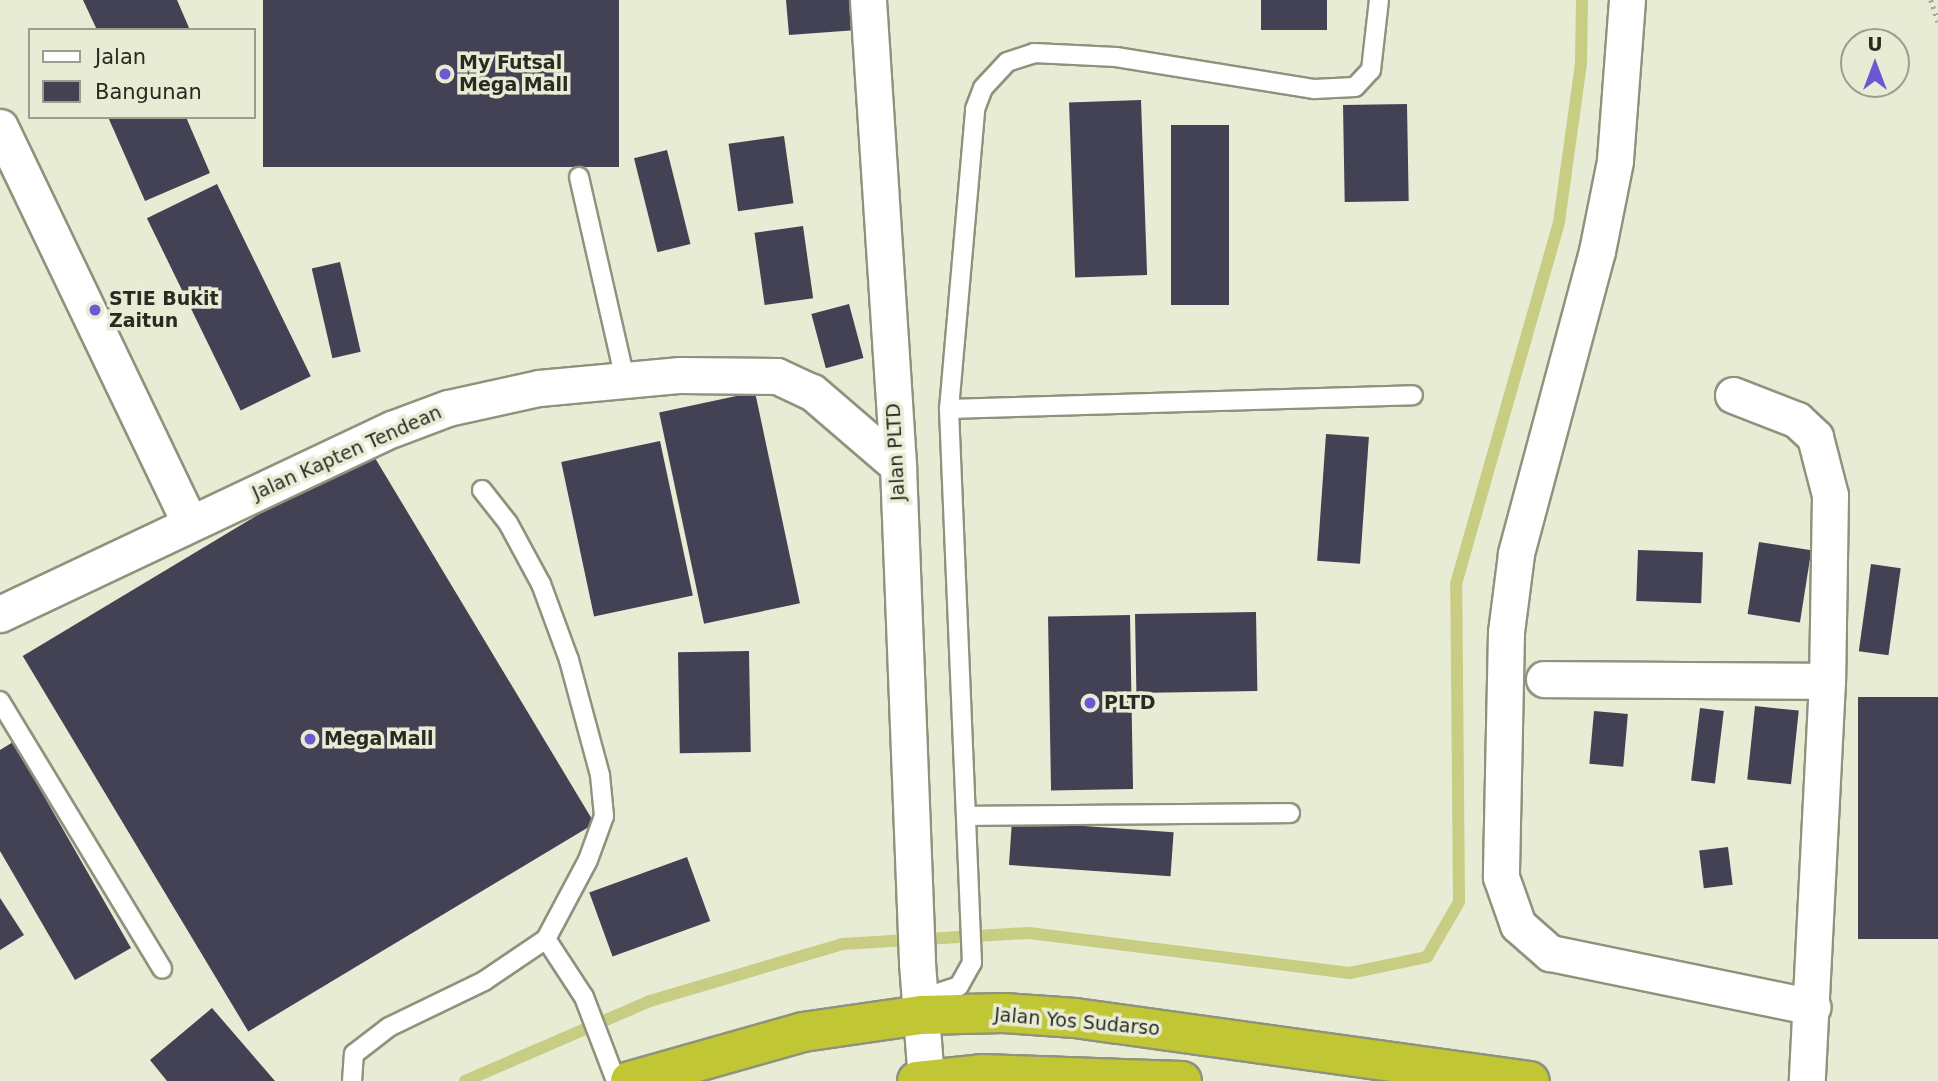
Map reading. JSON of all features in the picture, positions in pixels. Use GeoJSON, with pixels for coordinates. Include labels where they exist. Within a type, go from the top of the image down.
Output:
{"type":"FeatureCollection","features":[{"type":"Feature","properties":{"kind":"highway","name":"Jalan Yos Sudarso"},"geometry":{"type":"LineString","coordinates":[[630,1081],[803,1032],[920,1007],[1075,1018],[1530,1081]]}},
{"type":"Feature","properties":{"kind":"highway"},"geometry":{"type":"LineString","coordinates":[[922,1080],[1082,1074],[1182,1081]]}},
{"type":"Feature","properties":{"kind":"street","name":"Jalan PLTD"},"geometry":{"type":"LineString","coordinates":[[868,0],[898,466],[922,1080]]}},
{"type":"Feature","properties":{"kind":"street"},"geometry":{"type":"LineString","coordinates":[[1627,0],[1615,161],[1597,251],[1516,554],[1506,632],[1501,877],[1518,925],[1550,953],[1812,1007]]}},
{"type":"Feature","properties":{"kind":"street"},"geometry":{"type":"LineString","coordinates":[[0,127],[190,523]]}},
{"type":"Feature","properties":{"kind":"street","name":"Jalan Kapten Tendean"},"geometry":{"type":"LineString","coordinates":[[0,614],[391,429],[448,408],[539,388],[680,375],[777,376],[812,392],[898,466]]}},
{"type":"Feature","properties":{"kind":"street"},"geometry":{"type":"LineString","coordinates":[[1733,395],[1797,420],[1815,438],[1825,463],[1830,495],[1827,681],[1807,1081]]}},
{"type":"Feature","properties":{"kind":"street"},"geometry":{"type":"LineString","coordinates":[[1544,679],[1827,681]]}},
{"type":"Feature","properties":{"kind":"lane"},"geometry":{"type":"LineString","coordinates":[[920,1007],[959,986],[972,963],[972,906],[949,409],[975,109],[992,74],[1007,62],[1034,52],[1116,57],[1314,89],[1355,87],[1371,70],[1379,0]]}},
{"type":"Feature","properties":{"kind":"lane"},"geometry":{"type":"LineString","coordinates":[[579,177],[625,380]]}},
{"type":"Feature","properties":{"kind":"lane"},"geometry":{"type":"LineString","coordinates":[[949,409],[1413,395]]}},
{"type":"Feature","properties":{"kind":"lane"},"geometry":{"type":"LineString","coordinates":[[352,1081],[354,1054],[389,1027],[484,981],[546,939],[588,860],[604,817],[600,775],[569,660],[541,584],[508,523],[482,490]]}},
{"type":"Feature","properties":{"kind":"lane"},"geometry":{"type":"LineString","coordinates":[[0,701],[162,969]]}},
{"type":"Feature","properties":{"kind":"lane"},"geometry":{"type":"LineString","coordinates":[[966,817],[1290,813]]}},
{"type":"Feature","properties":{"kind":"lane"},"geometry":{"type":"LineString","coordinates":[[546,939],[584,997],[616,1081]]}},
{"type":"Feature","properties":{"kind":"path"},"geometry":{"type":"LineString","coordinates":[[1931,0],[1938,22]]}},
{"type":"Feature","properties":{"kind":"building"},"geometry":{"type":"Polygon","coordinates":[[[83,0],[177,0],[189,28],[96,28],[83,0]]]}},
{"type":"Feature","properties":{"kind":"building","name":"My Futsal Mega Mall"},"geometry":{"type":"Polygon","coordinates":[[[263,0],[619,0],[619,167],[263,167],[263,0]]]}},
{"type":"Feature","properties":{"kind":"building"},"geometry":{"type":"Polygon","coordinates":[[[786,0],[855,0],[857,30],[789,35],[786,0]]]}},
{"type":"Feature","properties":{"kind":"building"},"geometry":{"type":"Polygon","coordinates":[[[1261,0],[1327,0],[1327,30],[1261,30],[1261,0]]]}},
{"type":"Feature","properties":{"kind":"building"},"geometry":{"type":"Polygon","coordinates":[[[1141,100],[1147,275],[1075,277],[1069,103],[1141,100]]]}},
{"type":"Feature","properties":{"kind":"building"},"geometry":{"type":"Polygon","coordinates":[[[1407,104],[1409,201],[1345,202],[1343,105],[1407,104]]]}},
{"type":"Feature","properties":{"kind":"building"},"geometry":{"type":"Polygon","coordinates":[[[109,119],[187,119],[210,173],[145,201],[109,119]]]}},
{"type":"Feature","properties":{"kind":"building"},"geometry":{"type":"Polygon","coordinates":[[[1171,125],[1229,125],[1229,305],[1171,305],[1171,125]]]}},
{"type":"Feature","properties":{"kind":"building"},"geometry":{"type":"Polygon","coordinates":[[[784,136],[793,203],[738,211],[729,144],[784,136]]]}},
{"type":"Feature","properties":{"kind":"building"},"geometry":{"type":"Polygon","coordinates":[[[667,150],[690,244],[657,252],[634,158],[667,150]]]}},
{"type":"Feature","properties":{"kind":"building"},"geometry":{"type":"Polygon","coordinates":[[[217,184],[311,376],[241,411],[147,218],[217,184]]]}},
{"type":"Feature","properties":{"kind":"building"},"geometry":{"type":"Polygon","coordinates":[[[803,226],[813,298],[765,305],[754,233],[803,226]]]}},
{"type":"Feature","properties":{"kind":"building"},"geometry":{"type":"Polygon","coordinates":[[[340,262],[361,352],[332,358],[312,269],[340,262]]]}},
{"type":"Feature","properties":{"kind":"building"},"geometry":{"type":"Polygon","coordinates":[[[849,304],[863,358],[826,368],[811,314],[849,304]]]}},
{"type":"Feature","properties":{"kind":"building"},"geometry":{"type":"Polygon","coordinates":[[[755,392],[800,603],[704,624],[659,412],[755,392]]]}},
{"type":"Feature","properties":{"kind":"building"},"geometry":{"type":"Polygon","coordinates":[[[1326,434],[1369,437],[1360,564],[1317,561],[1326,434]]]}},
{"type":"Feature","properties":{"kind":"building"},"geometry":{"type":"Polygon","coordinates":[[[660,441],[693,596],[594,617],[561,462],[660,441]]]}},
{"type":"Feature","properties":{"kind":"building","name":"Mega Mall"},"geometry":{"type":"Polygon","coordinates":[[[369,448],[595,823],[248,1032],[23,656],[369,448]]]}},
{"type":"Feature","properties":{"kind":"building"},"geometry":{"type":"Polygon","coordinates":[[[1759,542],[1811,550],[1800,622],[1748,614],[1759,542]]]}},
{"type":"Feature","properties":{"kind":"building"},"geometry":{"type":"Polygon","coordinates":[[[1638,550],[1703,552],[1701,603],[1636,601],[1638,550]]]}},
{"type":"Feature","properties":{"kind":"building"},"geometry":{"type":"Polygon","coordinates":[[[1871,564],[1901,568],[1888,655],[1859,651],[1871,564]]]}},
{"type":"Feature","properties":{"kind":"building","name":"PLTD"},"geometry":{"type":"Polygon","coordinates":[[[1256,612],[1257,691],[1136,693],[1135,614],[1256,612]]]}},
{"type":"Feature","properties":{"kind":"building","name":"PLTD"},"geometry":{"type":"Polygon","coordinates":[[[1130,615],[1133,789],[1051,790],[1048,616],[1130,615]]]}},
{"type":"Feature","properties":{"kind":"building"},"geometry":{"type":"Polygon","coordinates":[[[749,651],[751,752],[680,753],[678,652],[749,651]]]}},
{"type":"Feature","properties":{"kind":"building"},"geometry":{"type":"Polygon","coordinates":[[[1858,697],[1938,697],[1938,939],[1858,939],[1858,697]]]}},
{"type":"Feature","properties":{"kind":"building"},"geometry":{"type":"Polygon","coordinates":[[[1755,706],[1799,711],[1791,784],[1747,780],[1755,706]]]}},
{"type":"Feature","properties":{"kind":"building"},"geometry":{"type":"Polygon","coordinates":[[[1700,708],[1724,711],[1715,783],[1691,780],[1700,708]]]}},
{"type":"Feature","properties":{"kind":"building"},"geometry":{"type":"Polygon","coordinates":[[[1594,711],[1628,714],[1623,767],[1589,764],[1594,711]]]}},
{"type":"Feature","properties":{"kind":"building"},"geometry":{"type":"Polygon","coordinates":[[[13,742],[131,948],[75,980],[0,851],[0,750],[13,742]]]}},
{"type":"Feature","properties":{"kind":"building"},"geometry":{"type":"Polygon","coordinates":[[[1012,821],[1174,832],[1171,876],[1009,865],[1012,821]]]}},
{"type":"Feature","properties":{"kind":"building"},"geometry":{"type":"Polygon","coordinates":[[[1728,847],[1733,885],[1704,888],[1699,851],[1728,847]]]}},
{"type":"Feature","properties":{"kind":"building"},"geometry":{"type":"Polygon","coordinates":[[[687,857],[710,921],[613,956],[589,893],[687,857]]]}},
{"type":"Feature","properties":{"kind":"building"},"geometry":{"type":"Polygon","coordinates":[[[0,898],[24,935],[0,950],[0,898]]]}},
{"type":"Feature","properties":{"kind":"building"},"geometry":{"type":"Polygon","coordinates":[[[212,1008],[275,1081],[167,1081],[150,1060],[212,1008]]]}},
{"type":"Feature","properties":{"kind":"waterway"},"geometry":{"type":"LineString","coordinates":[[465,1081],[650,1001],[842,944],[1029,933],[1350,973],[1427,957],[1459,902],[1456,584],[1559,222],[1581,63],[1582,0]]}},
{"type":"Feature","properties":{"kind":"place","name":"My Futsal Mega Mall"},"geometry":{"type":"Point","coordinates":[445,74]}},
{"type":"Feature","properties":{"kind":"place","name":"STIE Bukit Zaitun"},"geometry":{"type":"Point","coordinates":[95,310]}},
{"type":"Feature","properties":{"kind":"place","name":"PLTD"},"geometry":{"type":"Point","coordinates":[1090,703]}},
{"type":"Feature","properties":{"kind":"place","name":"Mega Mall"},"geometry":{"type":"Point","coordinates":[310,739]}}]}
